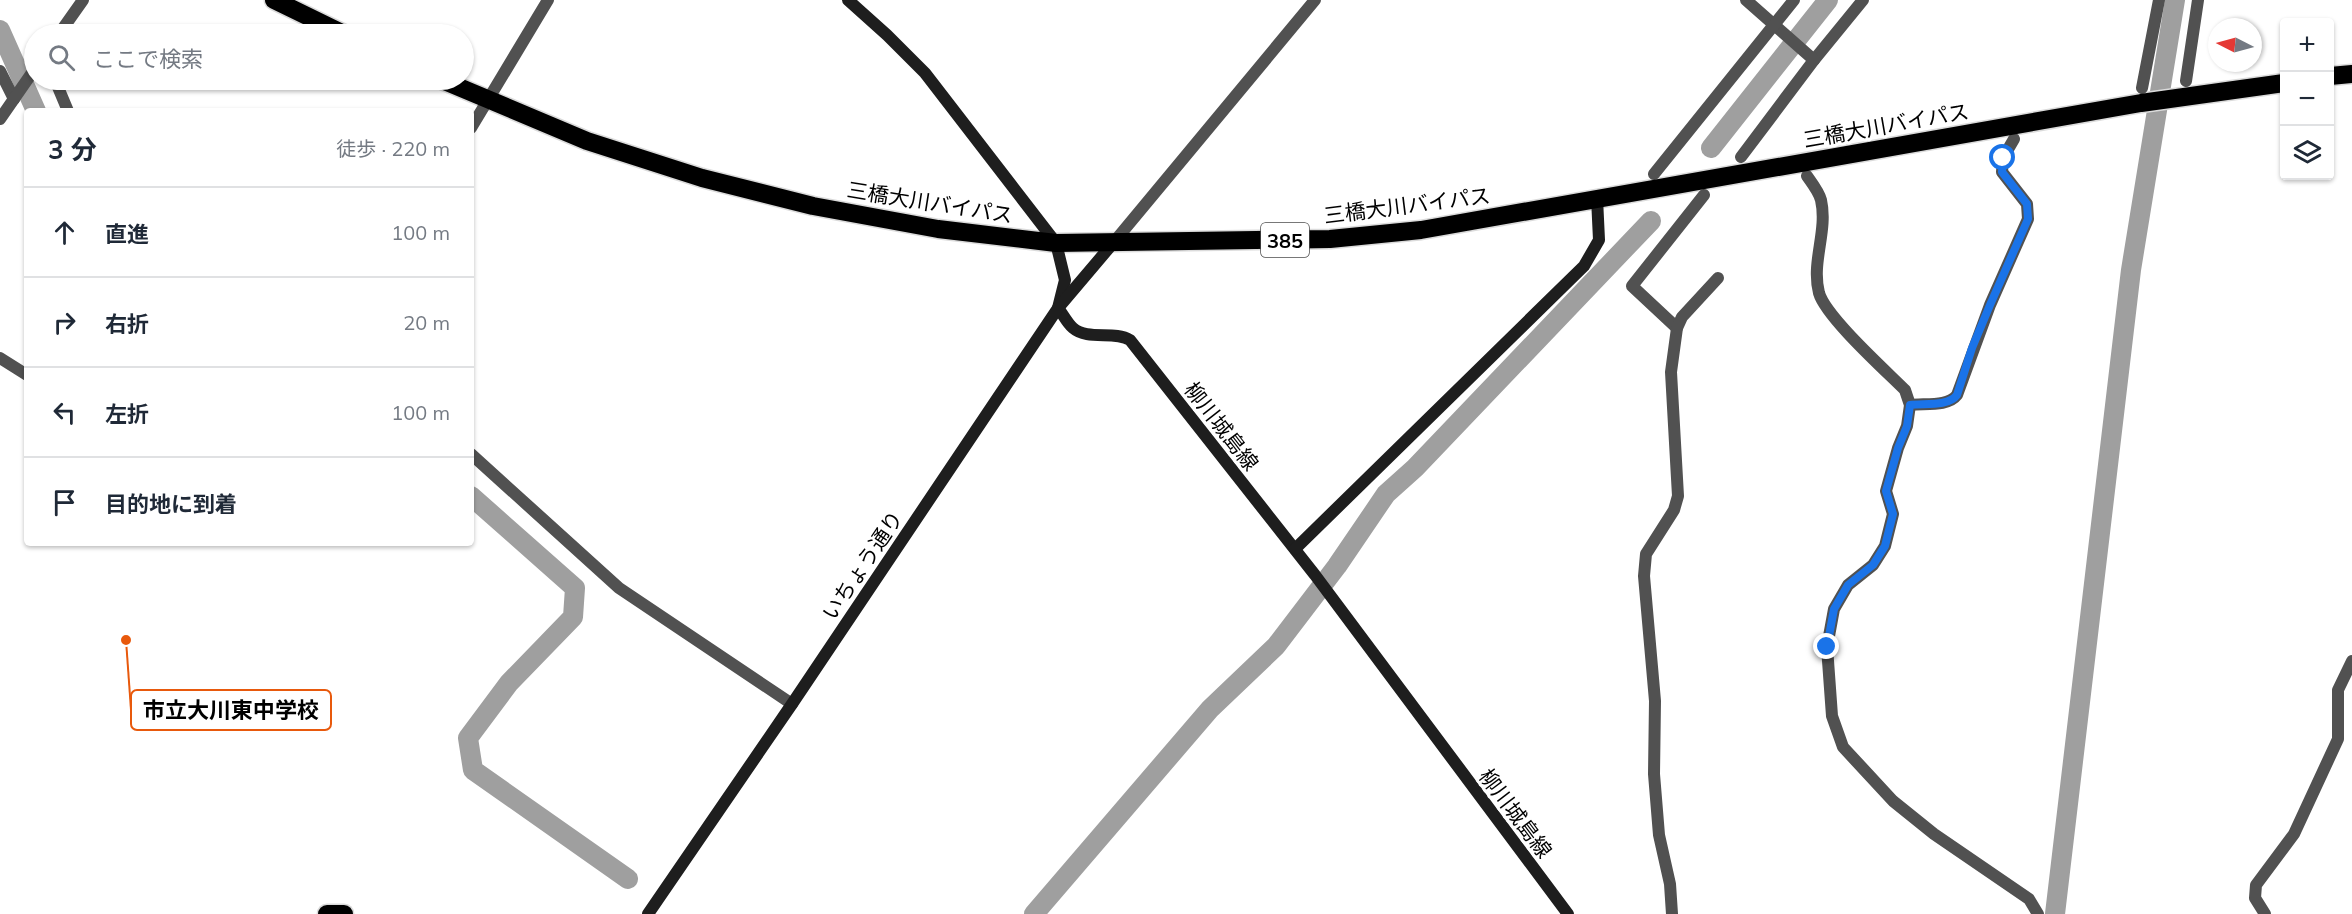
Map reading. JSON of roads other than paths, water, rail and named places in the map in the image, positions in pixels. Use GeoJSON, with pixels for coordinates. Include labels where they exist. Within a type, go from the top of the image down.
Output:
{"type":"FeatureCollection","features":[{"type":"Feature","properties":{"kind":"highway"},"geometry":{"type":"LineString","coordinates":[[273,0],[323,24]]}},
{"type":"Feature","properties":{"kind":"highway"},"geometry":{"type":"LineString","coordinates":[[2334,76],[2352,74]]}},
{"type":"Feature","properties":{"kind":"highway","name":"三橋大川バイパス"},"geometry":{"type":"LineString","coordinates":[[466,90],[587,141],[702,178],[813,206],[927,227],[1056,243],[1341,238],[1420,230],[2142,95],[2183,89],[2280,82]]}},
{"type":"Feature","properties":{"kind":"highway"},"geometry":{"type":"LineString","coordinates":[[327,914],[344,914]]}},
{"type":"Feature","properties":{"kind":"street"},"geometry":{"type":"LineString","coordinates":[[66,24],[83,0]]}},
{"type":"Feature","properties":{"kind":"street"},"geometry":{"type":"LineString","coordinates":[[474,123],[548,0]]}},
{"type":"Feature","properties":{"kind":"street"},"geometry":{"type":"LineString","coordinates":[[848,0],[925,73],[1056,243],[1065,280],[1058,308]]}},
{"type":"Feature","properties":{"kind":"street"},"geometry":{"type":"LineString","coordinates":[[1114,242],[1315,0]]}},
{"type":"Feature","properties":{"kind":"street"},"geometry":{"type":"LineString","coordinates":[[1746,0],[1775,23],[1814,60]]}},
{"type":"Feature","properties":{"kind":"street"},"geometry":{"type":"LineString","coordinates":[[1654,174],[1794,0]]}},
{"type":"Feature","properties":{"kind":"street"},"geometry":{"type":"LineString","coordinates":[[1741,157],[1814,60],[1863,0]]}},
{"type":"Feature","properties":{"kind":"street"},"geometry":{"type":"LineString","coordinates":[[2142,95],[2159,0]]}},
{"type":"Feature","properties":{"kind":"street"},"geometry":{"type":"LineString","coordinates":[[2183,89],[2198,0]]}},
{"type":"Feature","properties":{"kind":"street"},"geometry":{"type":"LineString","coordinates":[[0,71],[14,99]]}},
{"type":"Feature","properties":{"kind":"street"},"geometry":{"type":"LineString","coordinates":[[0,119],[24,83]]}},
{"type":"Feature","properties":{"kind":"street"},"geometry":{"type":"LineString","coordinates":[[59,90],[67,108]]}},
{"type":"Feature","properties":{"kind":"street"},"geometry":{"type":"LineString","coordinates":[[1910,405],[1947,402],[1953,400],[1957,395],[1972,348],[2025,230],[2029,211],[2027,204],[2002,172],[2003,158],[2014,139]]}},
{"type":"Feature","properties":{"kind":"street"},"geometry":{"type":"LineString","coordinates":[[1807,176],[1821,198],[1823,220],[1816,273],[1820,294],[1829,311],[1905,390],[1910,405],[1907,426],[1898,448],[1886,491],[1893,514],[1885,546],[1873,565],[1848,585],[1834,609],[1827,647],[1832,716],[1843,747],[1893,801],[1934,834],[2029,899],[2038,914]]}},
{"type":"Feature","properties":{"kind":"street"},"geometry":{"type":"LineString","coordinates":[[1677,328],[1632,286],[1704,195]]}},
{"type":"Feature","properties":{"kind":"street"},"geometry":{"type":"LineString","coordinates":[[1294,549],[1584,266],[1599,240],[1597,198]]}},
{"type":"Feature","properties":{"kind":"street","name":"いちょう通り"},"geometry":{"type":"LineString","coordinates":[[648,914],[1058,308],[1114,242]]}},
{"type":"Feature","properties":{"kind":"street"},"geometry":{"type":"LineString","coordinates":[[1672,914],[1670,884],[1658,825],[1654,774],[1655,701],[1644,576],[1646,554],[1674,510],[1678,496],[1671,372],[1677,328],[1682,317],[1719,278]]}},
{"type":"Feature","properties":{"kind":"street","name":"柳川城島線"},"geometry":{"type":"LineString","coordinates":[[1058,308],[1073,328],[1083,333],[1122,335],[1130,340],[1315,575],[1568,914]]}},
{"type":"Feature","properties":{"kind":"street"},"geometry":{"type":"LineString","coordinates":[[0,358],[24,373]]}},
{"type":"Feature","properties":{"kind":"street"},"geometry":{"type":"LineString","coordinates":[[474,457],[619,588],[792,704]]}},
{"type":"Feature","properties":{"kind":"street"},"geometry":{"type":"LineString","coordinates":[[2265,914],[2255,898],[2256,885],[2294,834],[2337,739],[2337,690],[2352,661]]}},
{"type":"Feature","properties":{"kind":"waterway"},"geometry":{"type":"LineString","coordinates":[[1711,148],[1828,0]]}},
{"type":"Feature","properties":{"kind":"waterway"},"geometry":{"type":"LineString","coordinates":[[2055,914],[2131,270],[2175,0]]}},
{"type":"Feature","properties":{"kind":"waterway"},"geometry":{"type":"LineString","coordinates":[[0,30],[24,84]]}},
{"type":"Feature","properties":{"kind":"waterway"},"geometry":{"type":"LineString","coordinates":[[27,90],[35,108]]}},
{"type":"Feature","properties":{"kind":"waterway"},"geometry":{"type":"LineString","coordinates":[[1034,914],[1210,709],[1276,646],[1337,566],[1386,494],[1415,468],[1651,221]]}},
{"type":"Feature","properties":{"kind":"waterway"},"geometry":{"type":"LineString","coordinates":[[474,499],[575,588],[573,617],[509,683],[468,738],[473,770],[628,879]]}},
{"type":"Feature","properties":{"kind":"place","name":"市立大川東中学校"},"geometry":{"type":"Point","coordinates":[126,640]}}]}
